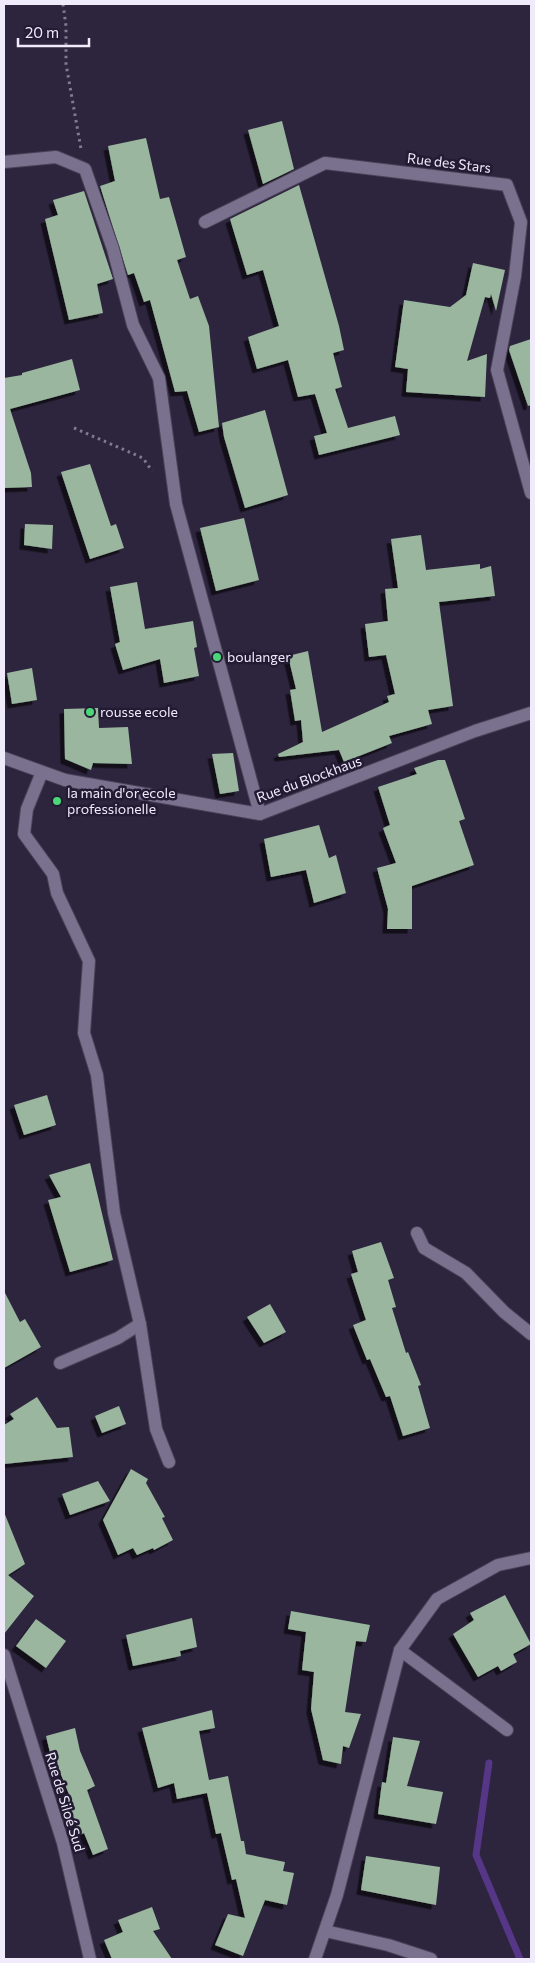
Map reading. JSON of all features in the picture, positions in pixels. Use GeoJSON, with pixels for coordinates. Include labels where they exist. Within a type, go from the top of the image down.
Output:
{"type":"FeatureCollection","features":[{"type":"Feature","properties":{"kind":"street"},"geometry":{"type":"LineString","coordinates":[[4,162],[56,157],[85,169],[113,249],[133,326],[158,378],[176,504],[260,814]]}},
{"type":"Feature","properties":{"kind":"street","name":"Rue des Stars"},"geometry":{"type":"LineString","coordinates":[[204,222],[325,163],[507,185],[521,222],[515,276],[497,370],[531,493]]}},
{"type":"Feature","properties":{"kind":"street","name":"Rue du Blockhaus"},"geometry":{"type":"LineString","coordinates":[[4,758],[65,780],[260,814],[475,731],[531,713]]}},
{"type":"Feature","properties":{"kind":"street"},"geometry":{"type":"LineString","coordinates":[[42,772],[27,809],[24,834],[53,874],[57,892],[89,961],[84,1033],[97,1075],[114,1213],[140,1324],[156,1429],[169,1462]]}},
{"type":"Feature","properties":{"kind":"street"},"geometry":{"type":"LineString","coordinates":[[417,1233],[424,1248],[466,1273],[504,1312],[531,1334]]}},
{"type":"Feature","properties":{"kind":"street"},"geometry":{"type":"LineString","coordinates":[[60,1363],[118,1338],[140,1324]]}},
{"type":"Feature","properties":{"kind":"street"},"geometry":{"type":"LineString","coordinates":[[315,1959],[337,1895],[400,1650],[437,1599],[498,1565],[531,1558]]}},
{"type":"Feature","properties":{"kind":"street"},"geometry":{"type":"LineString","coordinates":[[400,1650],[507,1730]]}},
{"type":"Feature","properties":{"kind":"street","name":"Rue de Siloé Sud"},"geometry":{"type":"LineString","coordinates":[[4,1655],[63,1843],[90,1959]]}},
{"type":"Feature","properties":{"kind":"street"},"geometry":{"type":"LineString","coordinates":[[325,1930],[388,1945],[431,1959]]}},
{"type":"Feature","properties":{"kind":"path"},"geometry":{"type":"LineString","coordinates":[[62,4],[66,26],[66,64],[85,169]]}},
{"type":"Feature","properties":{"kind":"path"},"geometry":{"type":"LineString","coordinates":[[74,428],[143,458],[154,473]]}},
{"type":"Feature","properties":{"kind":"building"},"geometry":{"type":"Polygon","coordinates":[[[282,121],[294,169],[263,184],[248,130],[282,121]]]}},
{"type":"Feature","properties":{"kind":"building"},"geometry":{"type":"Polygon","coordinates":[[[146,138],[160,199],[169,197],[186,257],[177,260],[190,299],[198,296],[209,326],[219,427],[199,432],[187,391],[175,392],[150,300],[144,302],[134,273],[128,275],[100,186],[115,181],[108,146],[146,138]]]}},
{"type":"Feature","properties":{"kind":"building"},"geometry":{"type":"Polygon","coordinates":[[[299,185],[344,350],[333,353],[342,387],[335,389],[348,428],[395,416],[400,435],[319,455],[314,436],[327,433],[315,394],[298,397],[288,360],[257,369],[248,337],[279,326],[263,270],[247,275],[230,219],[299,185]]]}},
{"type":"Feature","properties":{"kind":"building"},"geometry":{"type":"Polygon","coordinates":[[[84,191],[113,279],[97,284],[103,313],[69,320],[45,219],[58,215],[53,200],[84,191]]]}},
{"type":"Feature","properties":{"kind":"building"},"geometry":{"type":"Polygon","coordinates":[[[473,263],[505,270],[496,311],[491,294],[490,298],[485,297],[467,361],[487,354],[485,397],[406,392],[408,369],[395,367],[404,300],[450,307],[466,295],[473,263]]]}},
{"type":"Feature","properties":{"kind":"building"},"geometry":{"type":"Polygon","coordinates":[[[531,339],[531,405],[528,406],[509,350],[510,346],[531,339]]]}},
{"type":"Feature","properties":{"kind":"building"},"geometry":{"type":"Polygon","coordinates":[[[72,359],[80,390],[10,409],[31,473],[32,487],[4,488],[4,378],[22,375],[22,373],[72,359]]]}},
{"type":"Feature","properties":{"kind":"building"},"geometry":{"type":"Polygon","coordinates":[[[265,410],[288,495],[245,508],[224,437],[222,423],[265,410]]]}},
{"type":"Feature","properties":{"kind":"building"},"geometry":{"type":"Polygon","coordinates":[[[90,464],[111,526],[116,524],[124,548],[90,559],[61,472],[90,464]]]}},
{"type":"Feature","properties":{"kind":"building"},"geometry":{"type":"Polygon","coordinates":[[[244,518],[259,580],[216,591],[200,528],[244,518]]]}},
{"type":"Feature","properties":{"kind":"building"},"geometry":{"type":"Polygon","coordinates":[[[25,524],[53,525],[52,549],[24,545],[25,524]]]}},
{"type":"Feature","properties":{"kind":"building"},"geometry":{"type":"Polygon","coordinates":[[[421,535],[426,570],[480,564],[480,569],[491,566],[495,596],[439,602],[453,706],[428,710],[432,724],[389,736],[392,743],[344,762],[339,750],[279,757],[278,754],[303,742],[301,720],[295,721],[290,690],[296,689],[288,656],[308,651],[322,732],[389,702],[387,696],[395,694],[386,655],[369,657],[365,624],[388,621],[385,589],[398,588],[391,539],[421,535]]]}},
{"type":"Feature","properties":{"kind":"building"},"geometry":{"type":"Polygon","coordinates":[[[137,582],[145,629],[193,621],[197,647],[194,648],[199,676],[164,683],[160,659],[123,670],[115,644],[120,642],[110,587],[137,582]]]}},
{"type":"Feature","properties":{"kind":"building"},"geometry":{"type":"Polygon","coordinates":[[[32,668],[37,700],[12,704],[7,673],[32,668]]]}},
{"type":"Feature","properties":{"kind":"building"},"geometry":{"type":"Polygon","coordinates":[[[98,708],[99,728],[128,727],[132,764],[93,763],[91,770],[65,759],[64,709],[98,708]]]}},
{"type":"Feature","properties":{"kind":"building"},"geometry":{"type":"Polygon","coordinates":[[[233,753],[239,791],[220,794],[212,754],[233,753]]]}},
{"type":"Feature","properties":{"kind":"building"},"geometry":{"type":"Polygon","coordinates":[[[438,760],[445,760],[465,819],[459,821],[474,865],[412,886],[412,929],[387,929],[388,909],[377,868],[396,863],[383,828],[390,825],[378,787],[417,774],[414,768],[438,760]]]}},
{"type":"Feature","properties":{"kind":"building"},"geometry":{"type":"Polygon","coordinates":[[[319,825],[329,858],[336,855],[346,893],[314,903],[306,870],[271,877],[264,839],[319,825]]]}},
{"type":"Feature","properties":{"kind":"building"},"geometry":{"type":"Polygon","coordinates":[[[47,1095],[56,1125],[24,1135],[14,1105],[47,1095]]]}},
{"type":"Feature","properties":{"kind":"building"},"geometry":{"type":"Polygon","coordinates":[[[90,1163],[113,1260],[70,1272],[48,1200],[61,1197],[49,1175],[90,1163]]]}},
{"type":"Feature","properties":{"kind":"building"},"geometry":{"type":"Polygon","coordinates":[[[381,1242],[394,1278],[388,1280],[396,1307],[392,1308],[406,1353],[408,1352],[421,1385],[418,1386],[430,1428],[403,1436],[390,1396],[386,1397],[370,1359],[367,1360],[353,1325],[366,1320],[351,1274],[358,1272],[352,1251],[381,1242]]]}},
{"type":"Feature","properties":{"kind":"building"},"geometry":{"type":"Polygon","coordinates":[[[4,1291],[20,1322],[25,1319],[41,1347],[4,1368],[4,1291]]]}},
{"type":"Feature","properties":{"kind":"building"},"geometry":{"type":"Polygon","coordinates":[[[270,1304],[286,1332],[264,1343],[247,1317],[270,1304]]]}},
{"type":"Feature","properties":{"kind":"building"},"geometry":{"type":"Polygon","coordinates":[[[37,1397],[57,1428],[69,1427],[73,1457],[4,1464],[4,1425],[14,1419],[10,1414],[37,1397]]]}},
{"type":"Feature","properties":{"kind":"building"},"geometry":{"type":"Polygon","coordinates":[[[119,1406],[126,1424],[102,1433],[95,1416],[119,1406]]]}},
{"type":"Feature","properties":{"kind":"building"},"geometry":{"type":"Polygon","coordinates":[[[131,1469],[148,1479],[146,1483],[165,1517],[162,1518],[173,1540],[154,1550],[153,1548],[137,1555],[133,1548],[118,1555],[103,1520],[131,1469]]]}},
{"type":"Feature","properties":{"kind":"building"},"geometry":{"type":"Polygon","coordinates":[[[98,1481],[110,1501],[70,1515],[62,1494],[98,1481]]]}},
{"type":"Feature","properties":{"kind":"building"},"geometry":{"type":"Polygon","coordinates":[[[4,1512],[25,1564],[8,1575],[34,1596],[4,1634],[4,1512]]]}},
{"type":"Feature","properties":{"kind":"building"},"geometry":{"type":"Polygon","coordinates":[[[505,1595],[531,1644],[513,1654],[517,1662],[501,1671],[498,1666],[478,1677],[453,1634],[474,1620],[470,1613],[505,1595]]]}},
{"type":"Feature","properties":{"kind":"building"},"geometry":{"type":"Polygon","coordinates":[[[291,1611],[370,1625],[366,1642],[356,1641],[345,1712],[361,1714],[349,1748],[343,1746],[341,1764],[323,1760],[311,1709],[314,1672],[302,1670],[306,1632],[288,1629],[291,1611]]]}},
{"type":"Feature","properties":{"kind":"building"},"geometry":{"type":"Polygon","coordinates":[[[192,1618],[197,1647],[180,1651],[181,1656],[133,1666],[126,1635],[192,1618]]]}},
{"type":"Feature","properties":{"kind":"building"},"geometry":{"type":"Polygon","coordinates":[[[36,1619],[66,1641],[46,1668],[16,1646],[36,1619]]]}},
{"type":"Feature","properties":{"kind":"building"},"geometry":{"type":"Polygon","coordinates":[[[212,1710],[215,1728],[199,1731],[209,1780],[228,1776],[241,1841],[244,1841],[246,1854],[285,1862],[283,1871],[294,1873],[287,1905],[265,1900],[243,1956],[215,1945],[228,1914],[245,1918],[236,1879],[232,1880],[221,1833],[216,1834],[207,1793],[177,1799],[174,1783],[158,1788],[142,1728],[212,1710]]]}},
{"type":"Feature","properties":{"kind":"building"},"geometry":{"type":"Polygon","coordinates":[[[75,1728],[80,1751],[95,1786],[87,1790],[108,1849],[93,1855],[84,1833],[80,1835],[71,1810],[75,1809],[55,1760],[52,1761],[46,1736],[75,1728]]]}},
{"type":"Feature","properties":{"kind":"building"},"geometry":{"type":"Polygon","coordinates":[[[393,1737],[420,1741],[407,1786],[443,1792],[436,1824],[378,1814],[382,1782],[386,1783],[393,1737]]]}},
{"type":"Feature","properties":{"kind":"building"},"geometry":{"type":"Polygon","coordinates":[[[366,1856],[440,1867],[436,1905],[361,1890],[366,1856]]]}},
{"type":"Feature","properties":{"kind":"building"},"geometry":{"type":"Polygon","coordinates":[[[152,1907],[160,1929],[153,1931],[172,1959],[112,1959],[104,1940],[123,1932],[118,1920],[152,1907]]]}},
{"type":"Feature","properties":{"kind":"waterway"},"geometry":{"type":"LineString","coordinates":[[489,1763],[476,1855],[520,1959]]}},
{"type":"Feature","properties":{"kind":"place","name":"boulanger"},"geometry":{"type":"Point","coordinates":[217,657]}},
{"type":"Feature","properties":{"kind":"place","name":"rousse ecole"},"geometry":{"type":"Point","coordinates":[90,712]}},
{"type":"Feature","properties":{"kind":"place","name":"la main d'or ecole professionelle"},"geometry":{"type":"Point","coordinates":[57,801]}}]}
